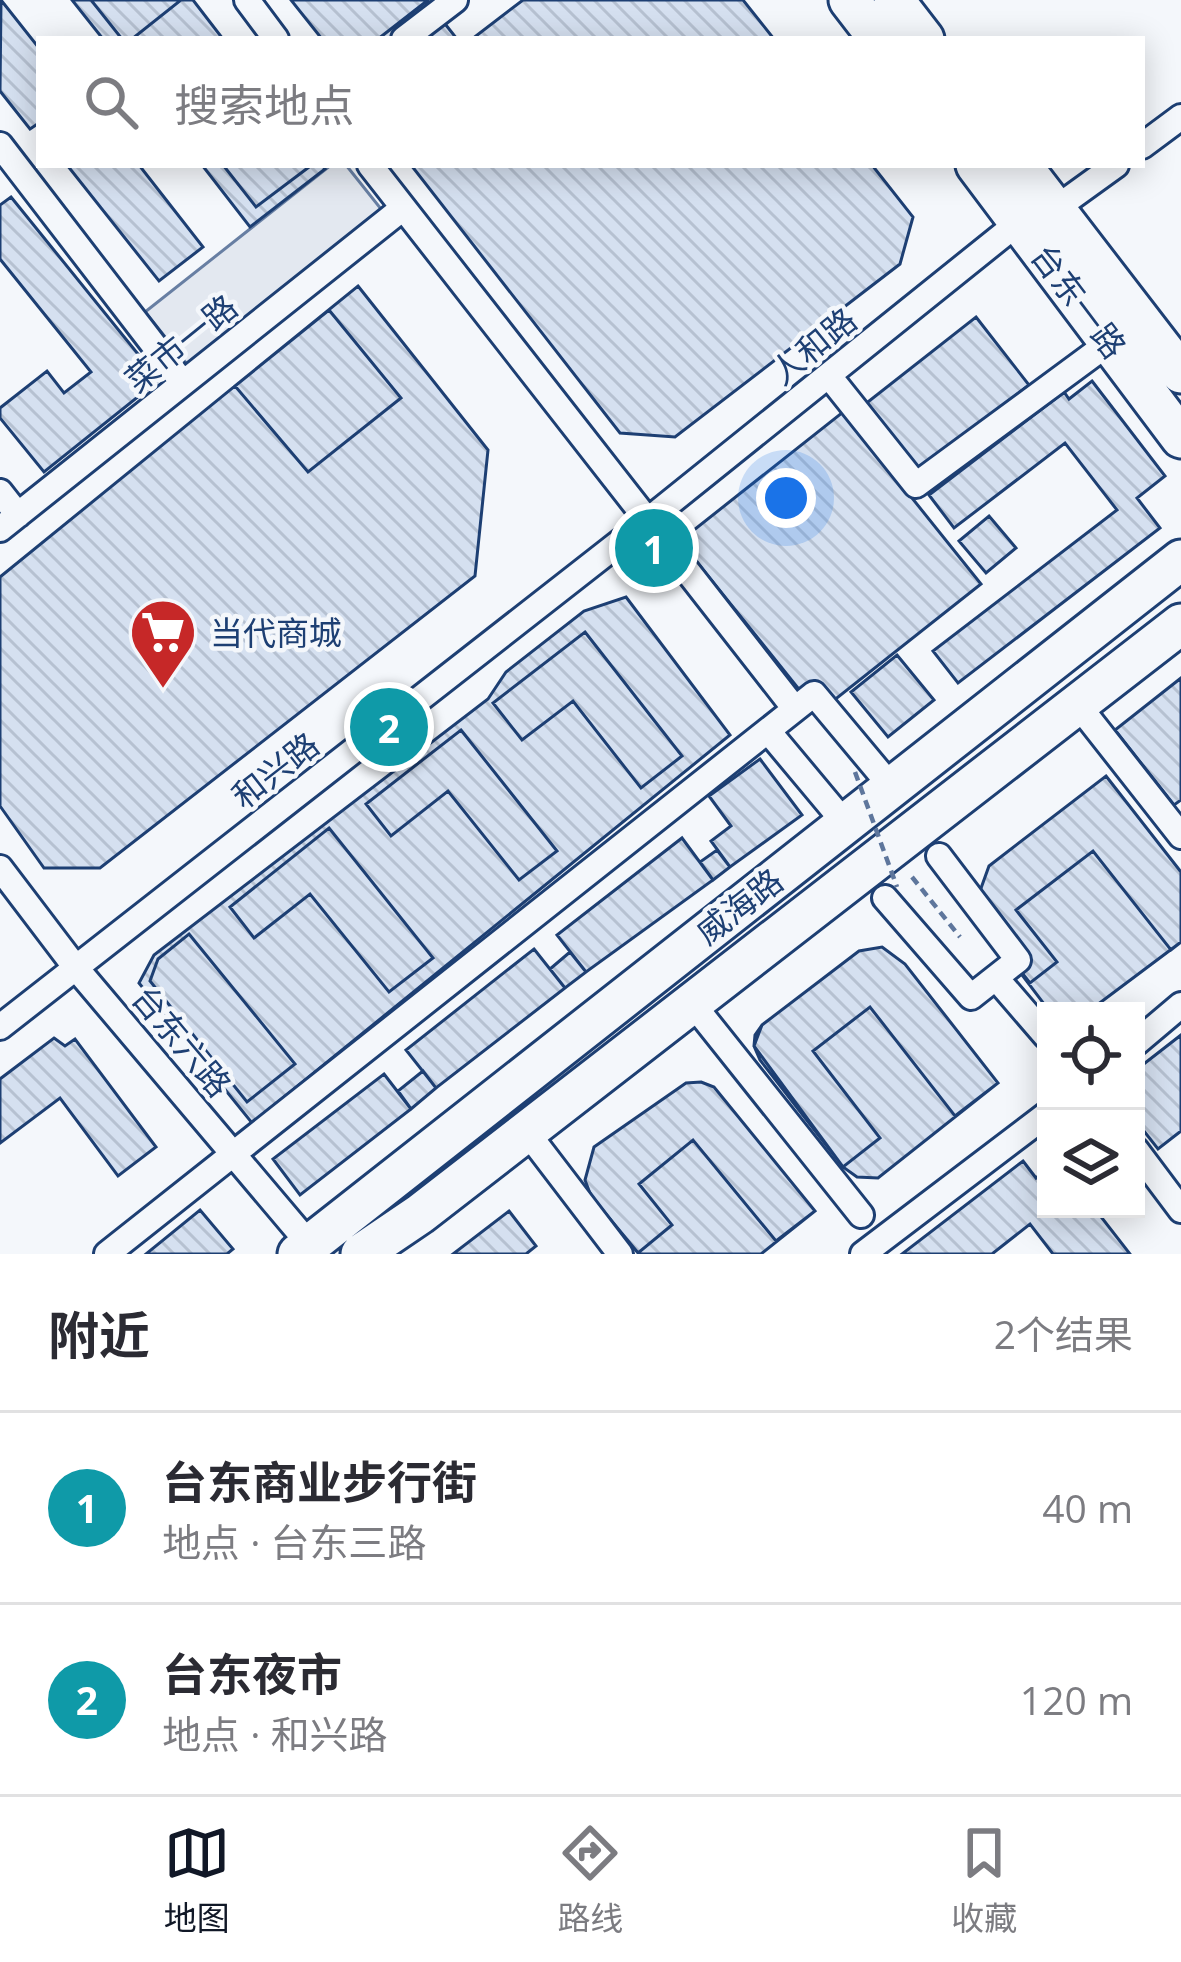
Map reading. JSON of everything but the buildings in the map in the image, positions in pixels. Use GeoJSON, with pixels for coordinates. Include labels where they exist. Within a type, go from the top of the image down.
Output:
{"type":"FeatureCollection","features":[{"type":"Feature","properties":{"kind":"main road"},"geometry":{"type":"LineString","coordinates":[[849,0],[877,36]]}},
{"type":"Feature","properties":{"kind":"main road"},"geometry":{"type":"LineString","coordinates":[[893,0],[922,36]]}},
{"type":"Feature","properties":{"kind":"main road","name":"台东一路"},"geometry":{"type":"LineString","coordinates":[[980,168],[1037,216],[1181,373]]}},
{"type":"Feature","properties":{"kind":"main road","name":"台东一路"},"geometry":{"type":"LineString","coordinates":[[1022,168],[1037,216],[1110,342],[1181,438]]}},
{"type":"Feature","properties":{"kind":"main road","name":"威海路"},"geometry":{"type":"LineString","coordinates":[[308,1251],[1181,560]]}},
{"type":"Feature","properties":{"kind":"main road","name":"威海路"},"geometry":{"type":"LineString","coordinates":[[361,1254],[1181,625]]}},
{"type":"Feature","properties":{"kind":"street"},"geometry":{"type":"LineString","coordinates":[[247,0],[274,36]]}},
{"type":"Feature","properties":{"kind":"street"},"geometry":{"type":"LineString","coordinates":[[408,36],[455,0]]}},
{"type":"Feature","properties":{"kind":"street"},"geometry":{"type":"LineString","coordinates":[[1145,144],[1181,117]]}},
{"type":"Feature","properties":{"kind":"street"},"geometry":{"type":"LineString","coordinates":[[2,153],[183,383]]}},
{"type":"Feature","properties":{"kind":"street"},"geometry":{"type":"LineString","coordinates":[[372,168],[795,709]]}},
{"type":"Feature","properties":{"kind":"street","name":"人和路"},"geometry":{"type":"LineString","coordinates":[[647,521],[1037,216],[1110,168]]}},
{"type":"Feature","properties":{"kind":"street","name":"菜市一路"},"geometry":{"type":"LineString","coordinates":[[9,522],[403,208]]}},
{"type":"Feature","properties":{"kind":"street"},"geometry":{"type":"LineString","coordinates":[[829,376],[916,485],[1110,342]]}},
{"type":"Feature","properties":{"kind":"street"},"geometry":{"type":"LineString","coordinates":[[0,492],[9,522]]}},
{"type":"Feature","properties":{"kind":"street","name":"和兴路"},"geometry":{"type":"LineString","coordinates":[[0,1027],[647,521]]}},
{"type":"Feature","properties":{"kind":"street"},"geometry":{"type":"LineString","coordinates":[[107,1254],[814,694],[885,779]]}},
{"type":"Feature","properties":{"kind":"street"},"geometry":{"type":"LineString","coordinates":[[1078,705],[1181,836]]}},
{"type":"Feature","properties":{"kind":"street"},"geometry":{"type":"LineString","coordinates":[[768,730],[839,816]]}},
{"type":"Feature","properties":{"kind":"street"},"geometry":{"type":"LineString","coordinates":[[891,892],[970,997],[996,978],[1018,959],[939,856]]}},
{"type":"Feature","properties":{"kind":"street","name":"台东六路"},"geometry":{"type":"LineString","coordinates":[[0,868],[308,1251]]}},
{"type":"Feature","properties":{"kind":"street"},"geometry":{"type":"LineString","coordinates":[[996,978],[1037,1026]]}},
{"type":"Feature","properties":{"kind":"street"},"geometry":{"type":"LineString","coordinates":[[692,1003],[860,1215]]}},
{"type":"Feature","properties":{"kind":"street"},"geometry":{"type":"LineString","coordinates":[[1145,1035],[1181,1005]]}},
{"type":"Feature","properties":{"kind":"street"},"geometry":{"type":"LineString","coordinates":[[862,1254],[1037,1122]]}},
{"type":"Feature","properties":{"kind":"street"},"geometry":{"type":"LineString","coordinates":[[526,1131],[620,1254]]}},
{"type":"Feature","properties":{"kind":"street"},"geometry":{"type":"LineString","coordinates":[[1145,1162],[1181,1210]]}},
{"type":"Feature","properties":{"kind":"path"},"geometry":{"type":"LineString","coordinates":[[855,772],[891,892]]}},
{"type":"Feature","properties":{"kind":"path"},"geometry":{"type":"LineString","coordinates":[[912,877],[960,937]]}},
{"type":"Feature","properties":{"kind":"shaded area"},"geometry":{"type":"Polygon","coordinates":[[[327,168],[348,168],[389,219],[195,374],[145,312],[327,168]]]}},
{"type":"Feature","properties":{"kind":"place","name":"台东商业步行街"},"geometry":{"type":"Point","coordinates":[654,548]}},
{"type":"Feature","properties":{"kind":"place","name":"当代商城"},"geometry":{"type":"Point","coordinates":[163,691]}},
{"type":"Feature","properties":{"kind":"place","name":"台东夜市"},"geometry":{"type":"Point","coordinates":[389,727]}}]}
